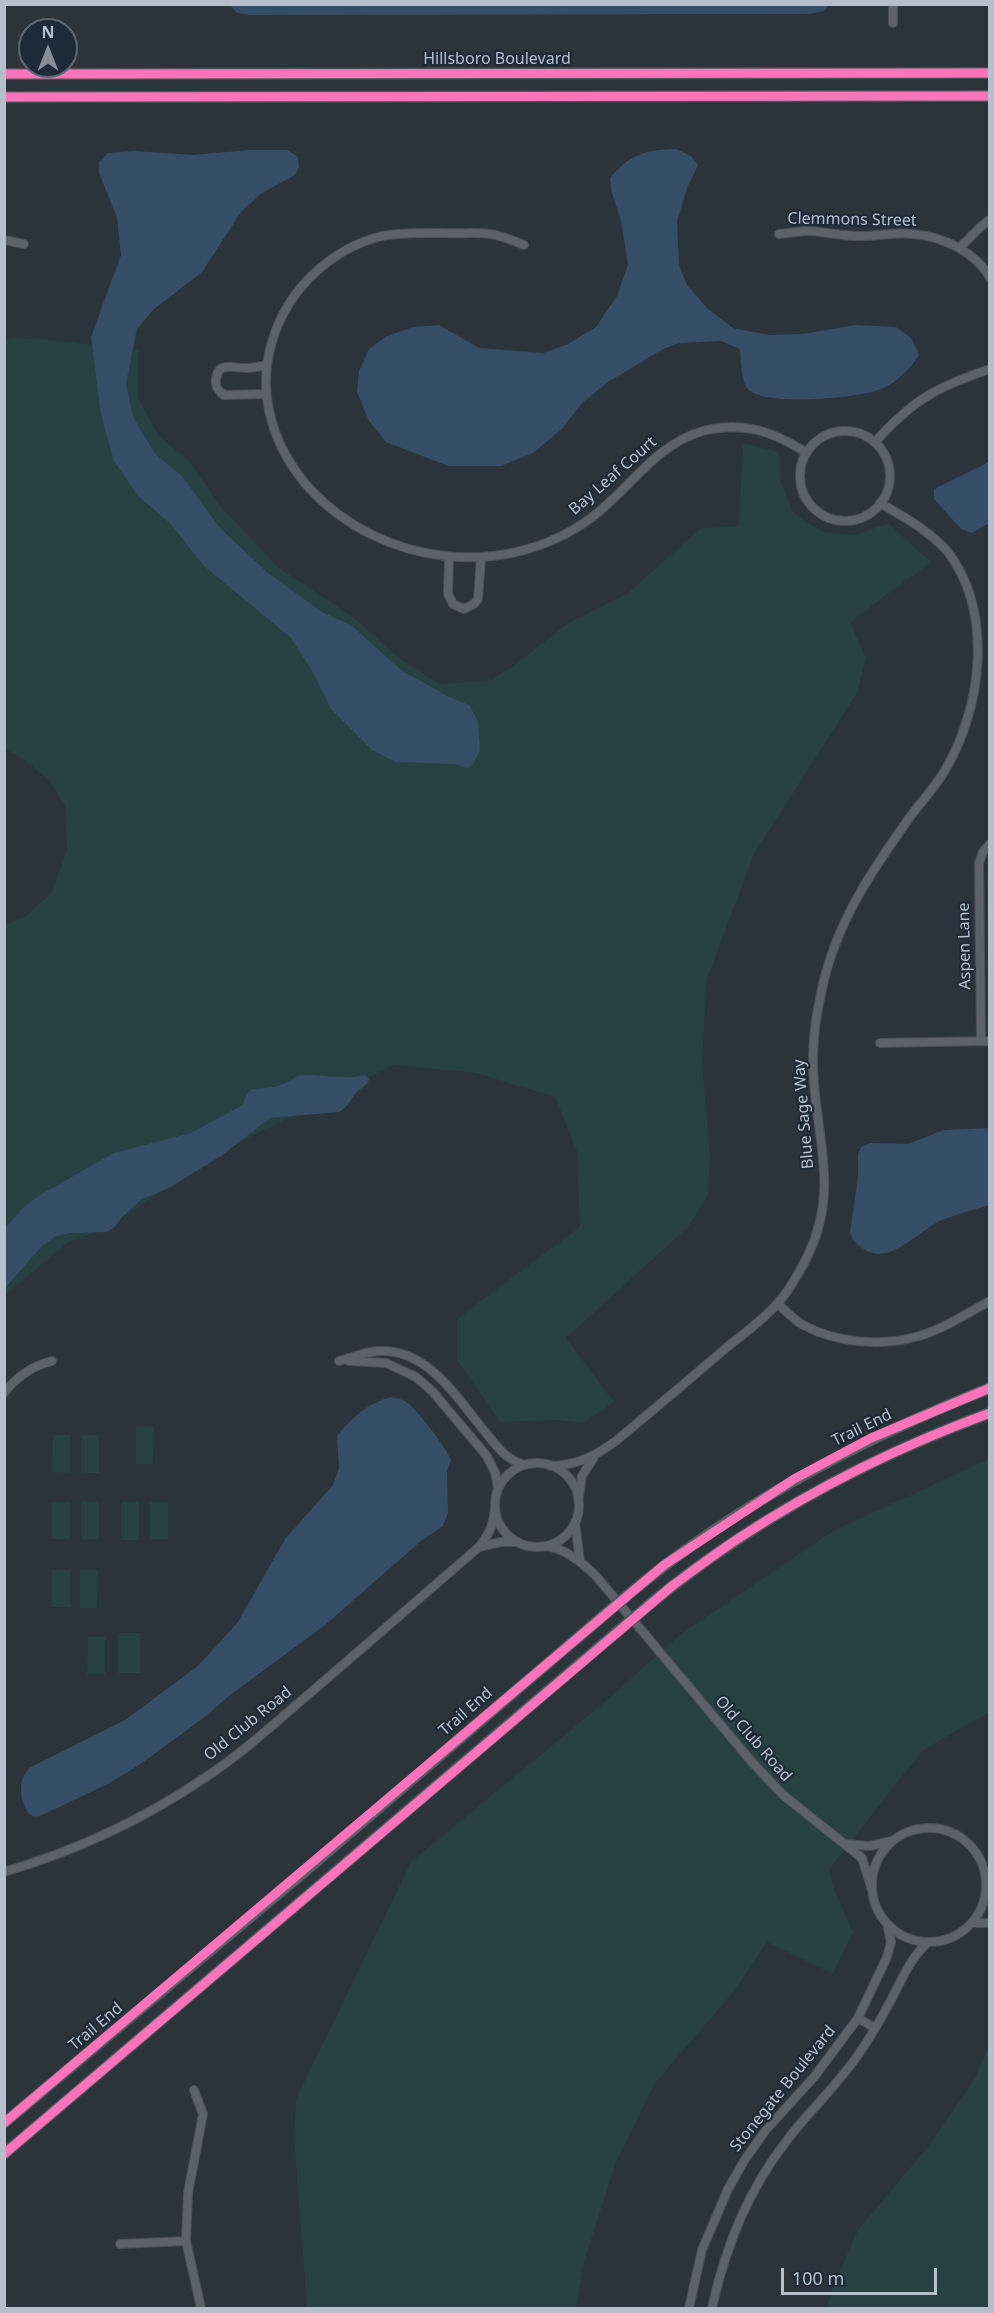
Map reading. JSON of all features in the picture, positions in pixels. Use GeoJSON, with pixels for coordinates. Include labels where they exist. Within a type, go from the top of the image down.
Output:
{"type":"FeatureCollection","features":[{"type":"Feature","properties":{"kind":"street"},"geometry":{"type":"LineString","coordinates":[[892,4],[892,23]]}},
{"type":"Feature","properties":{"kind":"street","name":"Hillsboro Boulevard"},"geometry":{"type":"LineString","coordinates":[[4,74],[990,73]]}},
{"type":"Feature","properties":{"kind":"street"},"geometry":{"type":"LineString","coordinates":[[4,97],[990,96]]}},
{"type":"Feature","properties":{"kind":"street"},"geometry":{"type":"LineString","coordinates":[[959,248],[973,237],[984,221],[990,220]]}},
{"type":"Feature","properties":{"kind":"street","name":"Clemmons Street"},"geometry":{"type":"LineString","coordinates":[[779,234],[808,231],[836,236],[912,234],[939,239],[959,248],[984,268],[990,277]]}},
{"type":"Feature","properties":{"kind":"street","name":"Bay Leaf Court"},"geometry":{"type":"LineString","coordinates":[[524,245],[492,234],[405,233],[382,237],[354,246],[330,260],[310,277],[293,297],[272,342],[267,366],[266,394],[272,422],[280,447],[293,470],[330,508],[349,523],[395,545],[422,554],[449,558],[481,558],[518,552],[542,545],[569,532],[609,504],[644,466],[661,452],[700,432],[720,427],[764,430],[783,438],[805,452]]}},
{"type":"Feature","properties":{"kind":"street"},"geometry":{"type":"LineString","coordinates":[[4,240],[24,244]]}},
{"type":"Feature","properties":{"kind":"street"},"geometry":{"type":"LineString","coordinates":[[984,268],[990,260]]}},
{"type":"Feature","properties":{"kind":"street"},"geometry":{"type":"LineString","coordinates":[[266,394],[224,395],[216,387],[215,380],[222,367],[267,366]]}},
{"type":"Feature","properties":{"kind":"street"},"geometry":{"type":"LineString","coordinates":[[875,442],[897,417],[934,390],[990,369]]}},
{"type":"Feature","properties":{"kind":"street"},"geometry":{"type":"LineString","coordinates":[[856,432],[875,442],[888,463],[890,474],[888,487],[880,503],[863,517],[851,521],[839,521],[818,513],[804,497],[800,485],[799,474],[805,452],[816,441],[834,433],[856,432]]}},
{"type":"Feature","properties":{"kind":"street","name":"Blue Sage Way"},"geometry":{"type":"LineString","coordinates":[[552,1466],[578,1463],[594,1456],[616,1441],[778,1304],[808,1255],[817,1230],[823,1202],[825,1171],[814,1082],[813,1052],[821,990],[829,960],[841,929],[870,874],[943,774],[955,751],[974,697],[978,672],[977,618],[960,570],[947,551],[930,535],[880,503]]}},
{"type":"Feature","properties":{"kind":"street"},"geometry":{"type":"LineString","coordinates":[[449,558],[448,594],[453,604],[464,609],[478,599],[481,558]]}},
{"type":"Feature","properties":{"kind":"street","name":"Aspen Lane"},"geometry":{"type":"LineString","coordinates":[[985,1041],[979,863],[990,843]]}},
{"type":"Feature","properties":{"kind":"street"},"geometry":{"type":"LineString","coordinates":[[880,1043],[985,1041]]}},
{"type":"Feature","properties":{"kind":"street"},"geometry":{"type":"LineString","coordinates":[[778,1304],[800,1323],[822,1333],[870,1342],[894,1341],[919,1336],[940,1328],[990,1301]]}},
{"type":"Feature","properties":{"kind":"street"},"geometry":{"type":"LineString","coordinates":[[525,1465],[506,1457],[436,1374],[414,1358],[395,1353],[372,1352],[339,1360],[386,1363],[416,1377],[433,1392],[493,1465],[498,1488],[496,1515],[504,1531],[518,1542],[527,1546],[546,1546],[562,1538],[575,1522]]}},
{"type":"Feature","properties":{"kind":"street"},"geometry":{"type":"LineString","coordinates":[[4,1393],[36,1365],[52,1361]]}},
{"type":"Feature","properties":{"kind":"street","name":"Trail End"},"geometry":{"type":"LineString","coordinates":[[4,2123],[296,1879],[664,1565],[794,1479],[871,1438],[990,1388]]}},
{"type":"Feature","properties":{"kind":"street"},"geometry":{"type":"LineString","coordinates":[[4,2154],[650,1605],[739,1538],[807,1497],[879,1459],[990,1413]]}},
{"type":"Feature","properties":{"kind":"street","name":"Blue Sage Way"},"geometry":{"type":"LineString","coordinates":[[579,1503],[582,1476],[594,1456]]}},
{"type":"Feature","properties":{"kind":"street"},"geometry":{"type":"LineString","coordinates":[[498,1488],[509,1473],[525,1465],[552,1466],[567,1476],[573,1484],[579,1503],[575,1522],[580,1560]]}},
{"type":"Feature","properties":{"kind":"street","name":"Old Club Road"},"geometry":{"type":"LineString","coordinates":[[4,1872],[41,1861],[129,1823],[206,1777],[253,1742],[479,1547],[490,1534],[494,1522],[495,1506]]}},
{"type":"Feature","properties":{"kind":"street"},"geometry":{"type":"LineString","coordinates":[[479,1547],[501,1542],[518,1542]]}},
{"type":"Feature","properties":{"kind":"street","name":"Old Club Road"},"geometry":{"type":"LineString","coordinates":[[546,1546],[556,1547],[580,1560],[596,1576],[735,1743],[775,1787],[862,1858],[872,1890]]}},
{"type":"Feature","properties":{"kind":"street"},"geometry":{"type":"LineString","coordinates":[[845,1844],[869,1846],[893,1840],[917,1829],[932,1828],[954,1833],[969,1843],[985,1869],[988,1883],[983,1906],[962,1933],[952,1938],[927,1943],[904,1937],[887,1924],[878,1912],[872,1890],[874,1868],[879,1856],[893,1840]]}},
{"type":"Feature","properties":{"kind":"street"},"geometry":{"type":"LineString","coordinates":[[972,1923],[990,1923]]}},
{"type":"Feature","properties":{"kind":"street","name":"Stonegate Boulevard"},"geometry":{"type":"LineString","coordinates":[[689,2308],[702,2250],[720,2206],[744,2161],[765,2131],[835,2051],[858,2018],[887,1957],[891,1942],[887,1924]]}},
{"type":"Feature","properties":{"kind":"street"},"geometry":{"type":"LineString","coordinates":[[712,2308],[726,2256],[748,2199],[784,2143],[831,2091],[859,2054],[909,1964],[927,1943]]}},
{"type":"Feature","properties":{"kind":"street"},"geometry":{"type":"LineString","coordinates":[[858,2018],[875,2028]]}},
{"type":"Feature","properties":{"kind":"street"},"geometry":{"type":"LineString","coordinates":[[194,2090],[203,2114],[189,2193],[186,2241],[201,2308]]}},
{"type":"Feature","properties":{"kind":"street"},"geometry":{"type":"LineString","coordinates":[[120,2244],[186,2241]]}},
{"type":"Feature","properties":{"kind":"green space"},"geometry":{"type":"Polygon","coordinates":[[[12,338],[42,339],[138,350],[138,398],[158,435],[190,462],[220,506],[279,568],[353,617],[403,661],[440,684],[492,680],[568,623],[627,594],[701,528],[739,526],[743,443],[779,452],[781,482],[793,513],[822,532],[856,535],[888,523],[931,562],[850,622],[866,658],[857,693],[754,854],[707,979],[702,1061],[710,1156],[708,1195],[688,1227],[566,1338],[614,1402],[583,1423],[558,1420],[500,1422],[457,1360],[457,1319],[580,1227],[577,1152],[555,1097],[476,1073],[393,1065],[216,1154],[107,1228],[67,1243],[5,1295],[5,925],[26,916],[52,892],[67,850],[65,806],[49,780],[22,758],[5,749],[5,340],[12,338]]]}},
{"type":"Feature","properties":{"kind":"green space"},"geometry":{"type":"Polygon","coordinates":[[[136,1426],[154,1427],[153,1464],[136,1464],[136,1426]]]}},
{"type":"Feature","properties":{"kind":"green space"},"geometry":{"type":"Polygon","coordinates":[[[53,1435],[70,1435],[70,1473],[52,1472],[53,1435]]]}},
{"type":"Feature","properties":{"kind":"green space"},"geometry":{"type":"Polygon","coordinates":[[[81,1435],[99,1435],[99,1473],[81,1473],[81,1435]]]}},
{"type":"Feature","properties":{"kind":"green space"},"geometry":{"type":"Polygon","coordinates":[[[989,1459],[989,1712],[922,1751],[830,1868],[833,1887],[853,1932],[833,1974],[767,1942],[735,1990],[655,2083],[616,2162],[584,2262],[576,2308],[307,2308],[294,2139],[296,2099],[411,1862],[613,1695],[681,1634],[833,1531],[989,1459]]]}},
{"type":"Feature","properties":{"kind":"green space"},"geometry":{"type":"Polygon","coordinates":[[[81,1501],[99,1502],[99,1539],[81,1539],[81,1501]]]}},
{"type":"Feature","properties":{"kind":"green space"},"geometry":{"type":"Polygon","coordinates":[[[52,1502],[70,1502],[70,1539],[52,1539],[52,1502]]]}},
{"type":"Feature","properties":{"kind":"green space"},"geometry":{"type":"Polygon","coordinates":[[[121,1502],[139,1502],[139,1540],[121,1540],[121,1502]]]}},
{"type":"Feature","properties":{"kind":"green space"},"geometry":{"type":"Polygon","coordinates":[[[150,1502],[168,1502],[168,1539],[150,1539],[150,1502]]]}},
{"type":"Feature","properties":{"kind":"green space"},"geometry":{"type":"Polygon","coordinates":[[[52,1570],[70,1570],[70,1607],[52,1607],[52,1570]]]}},
{"type":"Feature","properties":{"kind":"green space"},"geometry":{"type":"Polygon","coordinates":[[[80,1570],[98,1570],[97,1608],[80,1608],[80,1570]]]}},
{"type":"Feature","properties":{"kind":"green space"},"geometry":{"type":"Polygon","coordinates":[[[118,1633],[140,1633],[140,1673],[118,1673],[118,1633]]]}},
{"type":"Feature","properties":{"kind":"green space"},"geometry":{"type":"Polygon","coordinates":[[[88,1637],[105,1637],[105,1674],[87,1674],[88,1637]]]}},
{"type":"Feature","properties":{"kind":"green space"},"geometry":{"type":"Polygon","coordinates":[[[989,2047],[989,2308],[827,2308],[833,2286],[858,2230],[927,2148],[974,2080],[989,2047]]]}},
{"type":"Feature","properties":{"kind":"water"},"geometry":{"type":"Polygon","coordinates":[[[230,5],[829,5],[824,11],[809,14],[250,15],[237,13],[230,5]]]}},
{"type":"Feature","properties":{"kind":"water"},"geometry":{"type":"Polygon","coordinates":[[[676,149],[691,156],[698,165],[687,188],[677,221],[679,265],[687,285],[708,309],[733,328],[769,335],[802,334],[855,325],[896,327],[911,338],[919,354],[908,370],[885,388],[867,393],[831,398],[772,398],[758,395],[748,389],[743,376],[740,349],[721,341],[680,343],[663,349],[608,382],[581,404],[563,428],[533,453],[501,466],[448,466],[386,442],[369,421],[357,392],[359,371],[369,349],[387,336],[413,327],[439,325],[479,348],[543,353],[568,344],[596,327],[617,296],[628,265],[621,221],[611,190],[610,178],[624,163],[639,155],[676,149]]]}},
{"type":"Feature","properties":{"kind":"water"},"geometry":{"type":"Polygon","coordinates":[[[250,150],[287,150],[298,157],[299,167],[295,175],[262,193],[241,212],[202,272],[153,310],[137,329],[126,383],[133,417],[156,455],[182,476],[220,528],[268,573],[322,612],[352,626],[401,670],[449,697],[469,705],[478,721],[480,750],[472,766],[467,768],[456,764],[396,762],[372,750],[331,709],[311,669],[291,638],[204,566],[170,523],[138,496],[114,461],[101,415],[91,337],[121,255],[117,218],[99,173],[99,162],[108,153],[135,151],[193,155],[250,150]]]}},
{"type":"Feature","properties":{"kind":"water"},"geometry":{"type":"Polygon","coordinates":[[[989,462],[989,523],[972,533],[961,529],[934,499],[934,489],[989,462]]]}},
{"type":"Feature","properties":{"kind":"water"},"geometry":{"type":"Polygon","coordinates":[[[299,1075],[357,1077],[365,1075],[369,1079],[347,1106],[339,1112],[270,1118],[221,1156],[169,1188],[142,1199],[122,1217],[116,1226],[106,1232],[69,1233],[56,1236],[42,1246],[5,1288],[5,1228],[25,1206],[40,1195],[114,1153],[191,1133],[243,1105],[251,1090],[280,1085],[299,1075]]]}},
{"type":"Feature","properties":{"kind":"water"},"geometry":{"type":"Polygon","coordinates":[[[989,1128],[989,1205],[940,1221],[892,1251],[881,1254],[871,1253],[855,1242],[850,1232],[858,1178],[858,1154],[861,1147],[870,1143],[908,1144],[944,1130],[989,1128]]]}},
{"type":"Feature","properties":{"kind":"water"},"geometry":{"type":"Polygon","coordinates":[[[391,1397],[405,1401],[417,1412],[451,1460],[447,1471],[448,1513],[443,1526],[421,1541],[324,1626],[139,1765],[110,1783],[42,1815],[30,1814],[24,1806],[21,1790],[23,1777],[29,1768],[125,1720],[198,1666],[238,1622],[285,1539],[333,1485],[339,1468],[337,1436],[361,1412],[391,1397]]]}},
{"type":"Feature","properties":{"kind":"cycle path"},"geometry":{"type":"LineString","coordinates":[[4,74],[990,73]]}},
{"type":"Feature","properties":{"kind":"cycle path"},"geometry":{"type":"LineString","coordinates":[[4,97],[990,96]]}},
{"type":"Feature","properties":{"kind":"cycle path"},"geometry":{"type":"LineString","coordinates":[[4,2123],[664,1565],[794,1479],[871,1438],[990,1388]]}},
{"type":"Feature","properties":{"kind":"cycle path"},"geometry":{"type":"LineString","coordinates":[[4,2154],[672,1586],[739,1538],[829,1484],[892,1453],[990,1413]]}}]}
